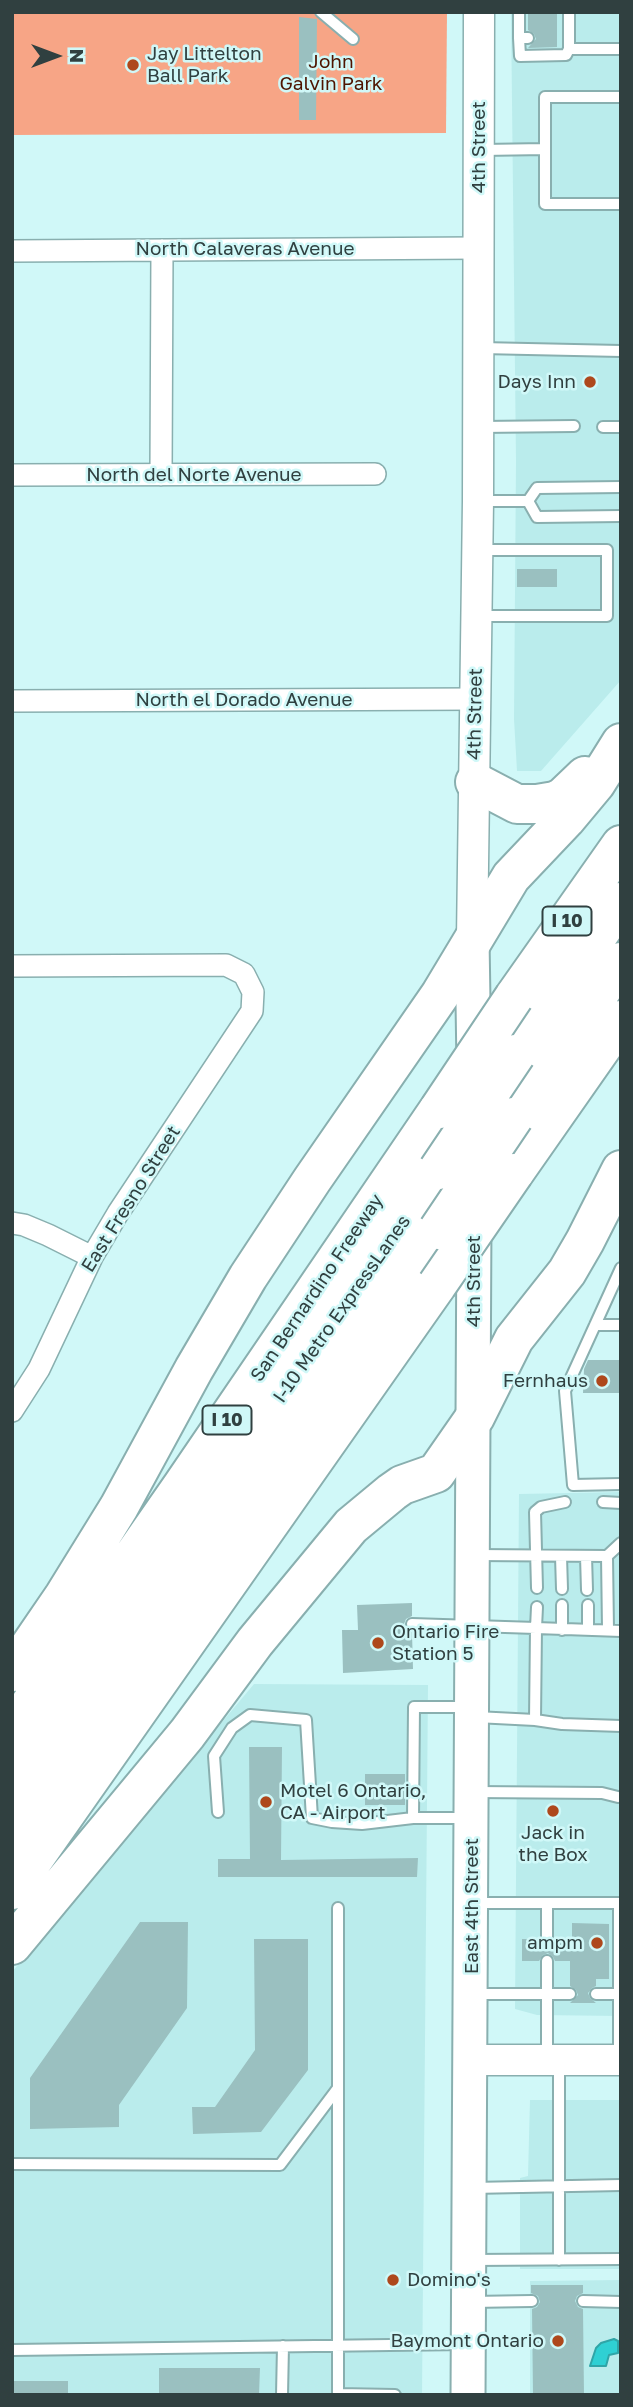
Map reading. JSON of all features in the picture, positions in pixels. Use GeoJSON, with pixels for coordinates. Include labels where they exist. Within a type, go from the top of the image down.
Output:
{"type":"FeatureCollection","features":[{"type":"Feature","properties":{"kind":"highway"},"geometry":{"type":"LineString","coordinates":[[475,782],[517,804],[555,801],[574,788],[608,750],[621,741]]}},
{"type":"Feature","properties":{"kind":"highway"},"geometry":{"type":"LineString","coordinates":[[12,1672],[64,1596],[119,1507],[248,1277],[374,1088],[440,995],[511,877],[596,783],[621,741]]}},
{"type":"Feature","properties":{"kind":"highway","name":"San Bernardino Freeway"},"geometry":{"type":"LineString","coordinates":[[12,1730],[621,845]]}},
{"type":"Feature","properties":{"kind":"highway","name":"I-10 Metro ExpressLanes"},"geometry":{"type":"LineString","coordinates":[[12,1784],[621,902]]}},
{"type":"Feature","properties":{"kind":"highway","name":"I-10 Metro ExpressLanes"},"geometry":{"type":"LineString","coordinates":[[12,1838],[438,1230],[621,962]]}},
{"type":"Feature","properties":{"kind":"highway"},"geometry":{"type":"LineString","coordinates":[[12,1890],[621,1020]]}},
{"type":"Feature","properties":{"kind":"highway"},"geometry":{"type":"LineString","coordinates":[[12,1945],[187,1734],[255,1642],[351,1526],[402,1485],[436,1473],[475,1417],[514,1339],[552,1294],[585,1241],[621,1171]]}},
{"type":"Feature","properties":{"kind":"main road","name":"4th Street"},"geometry":{"type":"LineString","coordinates":[[475,1417],[472,938],[478,501],[479,12]]}},
{"type":"Feature","properties":{"kind":"main road","name":"East 4th Street"},"geometry":{"type":"LineString","coordinates":[[468,2395],[475,1417]]}},
{"type":"Feature","properties":{"kind":"main road"},"geometry":{"type":"LineString","coordinates":[[471,2060],[620,2060]]}},
{"type":"Feature","properties":{"kind":"street","name":"North Calaveras Avenue"},"geometry":{"type":"LineString","coordinates":[[12,251],[478,248]]}},
{"type":"Feature","properties":{"kind":"street"},"geometry":{"type":"LineString","coordinates":[[161,475],[162,250]]}},
{"type":"Feature","properties":{"kind":"street","name":"North del Norte Avenue"},"geometry":{"type":"LineString","coordinates":[[12,475],[375,474]]}},
{"type":"Feature","properties":{"kind":"street","name":"North el Dorado Avenue"},"geometry":{"type":"LineString","coordinates":[[12,701],[475,699]]}},
{"type":"Feature","properties":{"kind":"street","name":"East Fresno Street"},"geometry":{"type":"LineString","coordinates":[[12,966],[226,965],[244,974],[253,992],[252,1011],[125,1201],[92,1257],[39,1369],[12,1411]]}},
{"type":"Feature","properties":{"kind":"street"},"geometry":{"type":"LineString","coordinates":[[12,1223],[48,1235],[92,1257]]}},
{"type":"Feature","properties":{"kind":"lane"},"geometry":{"type":"LineString","coordinates":[[321,12],[353,39]]}},
{"type":"Feature","properties":{"kind":"lane"},"geometry":{"type":"LineString","coordinates":[[519,12],[524,38],[520,56],[566,55],[569,43],[569,12]]}},
{"type":"Feature","properties":{"kind":"lane"},"geometry":{"type":"LineString","coordinates":[[556,37],[569,43],[621,49]]}},
{"type":"Feature","properties":{"kind":"lane"},"geometry":{"type":"LineString","coordinates":[[621,97],[545,97],[545,204],[621,204]]}},
{"type":"Feature","properties":{"kind":"lane"},"geometry":{"type":"LineString","coordinates":[[479,150],[545,149]]}},
{"type":"Feature","properties":{"kind":"lane"},"geometry":{"type":"LineString","coordinates":[[478,348],[621,351]]}},
{"type":"Feature","properties":{"kind":"lane"},"geometry":{"type":"LineString","coordinates":[[478,427],[574,426]]}},
{"type":"Feature","properties":{"kind":"lane"},"geometry":{"type":"LineString","coordinates":[[603,426],[621,427]]}},
{"type":"Feature","properties":{"kind":"lane"},"geometry":{"type":"LineString","coordinates":[[528,501],[537,488],[621,487]]}},
{"type":"Feature","properties":{"kind":"lane"},"geometry":{"type":"LineString","coordinates":[[478,501],[528,501]]}},
{"type":"Feature","properties":{"kind":"lane"},"geometry":{"type":"LineString","coordinates":[[528,501],[537,517],[621,516]]}},
{"type":"Feature","properties":{"kind":"lane"},"geometry":{"type":"LineString","coordinates":[[476,616],[607,616],[607,550],[477,550]]}},
{"type":"Feature","properties":{"kind":"lane"},"geometry":{"type":"LineString","coordinates":[[621,1268],[565,1391],[573,1485],[621,1484]]}},
{"type":"Feature","properties":{"kind":"lane"},"geometry":{"type":"LineString","coordinates":[[595,1325],[621,1325]]}},
{"type":"Feature","properties":{"kind":"lane"},"geometry":{"type":"LineString","coordinates":[[537,1588],[535,1512],[541,1507],[565,1502]]}},
{"type":"Feature","properties":{"kind":"lane"},"geometry":{"type":"LineString","coordinates":[[603,1502],[621,1503]]}},
{"type":"Feature","properties":{"kind":"lane"},"geometry":{"type":"LineString","coordinates":[[474,1555],[607,1556],[621,1543]]}},
{"type":"Feature","properties":{"kind":"lane"},"geometry":{"type":"LineString","coordinates":[[561,1556],[562,1589]]}},
{"type":"Feature","properties":{"kind":"lane"},"geometry":{"type":"LineString","coordinates":[[586,1556],[587,1590]]}},
{"type":"Feature","properties":{"kind":"lane"},"geometry":{"type":"LineString","coordinates":[[607,1556],[608,1629]]}},
{"type":"Feature","properties":{"kind":"lane"},"geometry":{"type":"LineString","coordinates":[[562,1605],[562,1630]]}},
{"type":"Feature","properties":{"kind":"lane"},"geometry":{"type":"LineString","coordinates":[[587,1605],[588,1630]]}},
{"type":"Feature","properties":{"kind":"lane"},"geometry":{"type":"LineString","coordinates":[[535,1720],[537,1607]]}},
{"type":"Feature","properties":{"kind":"lane"},"geometry":{"type":"LineString","coordinates":[[412,1624],[621,1630]]}},
{"type":"Feature","properties":{"kind":"lane"},"geometry":{"type":"LineString","coordinates":[[413,1818],[414,1707],[562,1724],[621,1726]]}},
{"type":"Feature","properties":{"kind":"lane"},"geometry":{"type":"LineString","coordinates":[[218,1812],[214,1756],[232,1728],[250,1715],[306,1720],[313,1818],[362,1824],[413,1818],[472,1805],[602,1793],[618,1797]]}},
{"type":"Feature","properties":{"kind":"lane"},"geometry":{"type":"LineString","coordinates":[[472,1903],[619,1903],[620,2060]]}},
{"type":"Feature","properties":{"kind":"lane"},"geometry":{"type":"LineString","coordinates":[[547,1903],[547,1939]]}},
{"type":"Feature","properties":{"kind":"lane"},"geometry":{"type":"LineString","coordinates":[[338,1908],[338,2393],[395,2395]]}},
{"type":"Feature","properties":{"kind":"lane"},"geometry":{"type":"LineString","coordinates":[[547,1961],[559,2186],[559,2260]]}},
{"type":"Feature","properties":{"kind":"lane"},"geometry":{"type":"LineString","coordinates":[[471,1994],[570,1994]]}},
{"type":"Feature","properties":{"kind":"lane"},"geometry":{"type":"LineString","coordinates":[[596,1994],[619,1994]]}},
{"type":"Feature","properties":{"kind":"lane"},"geometry":{"type":"LineString","coordinates":[[12,2164],[280,2165],[338,2088]]}},
{"type":"Feature","properties":{"kind":"lane"},"geometry":{"type":"LineString","coordinates":[[470,2188],[621,2185]]}},
{"type":"Feature","properties":{"kind":"lane"},"geometry":{"type":"LineString","coordinates":[[469,2260],[621,2259]]}},
{"type":"Feature","properties":{"kind":"lane"},"geometry":{"type":"LineString","coordinates":[[469,2302],[531,2301]]}},
{"type":"Feature","properties":{"kind":"lane"},"geometry":{"type":"LineString","coordinates":[[583,2301],[621,2302]]}},
{"type":"Feature","properties":{"kind":"lane"},"geometry":{"type":"LineString","coordinates":[[12,2350],[469,2344]]}},
{"type":"Feature","properties":{"kind":"lane"},"geometry":{"type":"LineString","coordinates":[[282,2395],[283,2346]]}},
{"type":"Feature","properties":{"kind":"shaded area"},"geometry":{"type":"Polygon","coordinates":[[[511,12],[621,12],[621,680],[541,771],[517,771],[514,719],[516,461],[511,12]]]}},
{"type":"Feature","properties":{"kind":"shaded area"},"geometry":{"type":"Polygon","coordinates":[[[621,1492],[621,2016],[537,2015],[515,2009],[519,1494],[621,1492]]]}},
{"type":"Feature","properties":{"kind":"shaded area"},"geometry":{"type":"Polygon","coordinates":[[[254,1684],[428,1685],[422,2395],[12,2395],[12,1972],[254,1684]]]}},
{"type":"Feature","properties":{"kind":"shaded area"},"geometry":{"type":"Polygon","coordinates":[[[530,2100],[621,2100],[621,2269],[520,2269],[520,2178],[528,2176],[530,2100]]]}},
{"type":"Feature","properties":{"kind":"shaded area"},"geometry":{"type":"Polygon","coordinates":[[[621,2280],[621,2395],[530,2395],[530,2281],[621,2280]]]}},
{"type":"Feature","properties":{"kind":"green space","name":"John Galvin Park"},"geometry":{"type":"Polygon","coordinates":[[[12,12],[447,12],[446,133],[12,135],[12,12]]]}},
{"type":"Feature","properties":{"kind":"water"},"geometry":{"type":"Polygon","coordinates":[[[614,2339],[618,2341],[618,2353],[609,2355],[606,2366],[590,2366],[596,2348],[601,2343],[614,2339]]]}},
{"type":"Feature","properties":{"kind":"building"},"geometry":{"type":"Polygon","coordinates":[[[528,12],[557,12],[557,47],[528,48],[536,39],[528,30],[528,12]]]}},
{"type":"Feature","properties":{"kind":"building"},"geometry":{"type":"Polygon","coordinates":[[[299,17],[317,19],[316,120],[299,120],[299,17]]]}},
{"type":"Feature","properties":{"kind":"building"},"geometry":{"type":"Polygon","coordinates":[[[517,569],[557,569],[557,587],[517,587],[517,569]]]}},
{"type":"Feature","properties":{"kind":"building","name":"Fernhaus"},"geometry":{"type":"Polygon","coordinates":[[[588,1360],[621,1360],[621,1393],[583,1393],[584,1369],[588,1360]]]}},
{"type":"Feature","properties":{"kind":"building","name":"Ontario Fire Station 5"},"geometry":{"type":"Polygon","coordinates":[[[412,1603],[412,1616],[406,1619],[404,1624],[407,1630],[412,1632],[413,1669],[343,1673],[342,1630],[358,1630],[357,1605],[412,1603]]]}},
{"type":"Feature","properties":{"kind":"building","name":"Motel 6 Ontario, CA - Airport"},"geometry":{"type":"Polygon","coordinates":[[[249,1747],[282,1747],[281,1860],[418,1858],[417,1877],[218,1877],[218,1859],[250,1859],[249,1747]]]}},
{"type":"Feature","properties":{"kind":"building"},"geometry":{"type":"Polygon","coordinates":[[[365,1774],[405,1774],[405,1805],[365,1805],[365,1774]]]}},
{"type":"Feature","properties":{"kind":"building"},"geometry":{"type":"Polygon","coordinates":[[[140,1922],[188,1922],[187,2008],[119,2105],[119,2127],[30,2129],[30,2078],[140,1922]]]}},
{"type":"Feature","properties":{"kind":"building"},"geometry":{"type":"Polygon","coordinates":[[[572,1923],[609,1924],[609,1979],[596,1979],[596,1986],[588,1993],[596,2003],[570,2003],[578,1995],[570,1986],[570,1961],[555,1961],[548,1953],[539,1961],[522,1961],[522,1939],[539,1939],[543,1945],[550,1946],[555,1939],[572,1939],[572,1923]]]}},
{"type":"Feature","properties":{"kind":"building"},"geometry":{"type":"Polygon","coordinates":[[[254,1939],[308,1939],[308,2070],[261,2132],[193,2134],[192,2107],[215,2107],[255,2050],[254,1939]]]}},
{"type":"Feature","properties":{"kind":"building","name":"Baymont Ontario"},"geometry":{"type":"Polygon","coordinates":[[[531,2285],[583,2285],[583,2293],[577,2296],[575,2301],[578,2307],[583,2309],[584,2395],[533,2395],[532,2309],[540,2302],[538,2296],[531,2293],[531,2285]]]}},
{"type":"Feature","properties":{"kind":"building"},"geometry":{"type":"Polygon","coordinates":[[[159,2368],[260,2368],[259,2395],[159,2395],[159,2368]]]}},
{"type":"Feature","properties":{"kind":"building"},"geometry":{"type":"Polygon","coordinates":[[[12,2381],[68,2381],[68,2395],[12,2395],[12,2381]]]}},
{"type":"Feature","properties":{"kind":"place","name":"Jay Littelton Ball Park"},"geometry":{"type":"Point","coordinates":[133,65]}},
{"type":"Feature","properties":{"kind":"place","name":"Days Inn"},"geometry":{"type":"Point","coordinates":[590,382]}},
{"type":"Feature","properties":{"kind":"place","name":"Fernhaus"},"geometry":{"type":"Point","coordinates":[602,1381]}},
{"type":"Feature","properties":{"kind":"place","name":"Ontario Fire Station 5"},"geometry":{"type":"Point","coordinates":[378,1643]}},
{"type":"Feature","properties":{"kind":"place","name":"Motel 6 Ontario, CA - Airport"},"geometry":{"type":"Point","coordinates":[266,1802]}},
{"type":"Feature","properties":{"kind":"place","name":"Jack in the Box"},"geometry":{"type":"Point","coordinates":[553,1811]}},
{"type":"Feature","properties":{"kind":"place","name":"ampm"},"geometry":{"type":"Point","coordinates":[597,1943]}},
{"type":"Feature","properties":{"kind":"place","name":"Domino's"},"geometry":{"type":"Point","coordinates":[393,2280]}},
{"type":"Feature","properties":{"kind":"place","name":"Baymont Ontario"},"geometry":{"type":"Point","coordinates":[558,2341]}}]}
